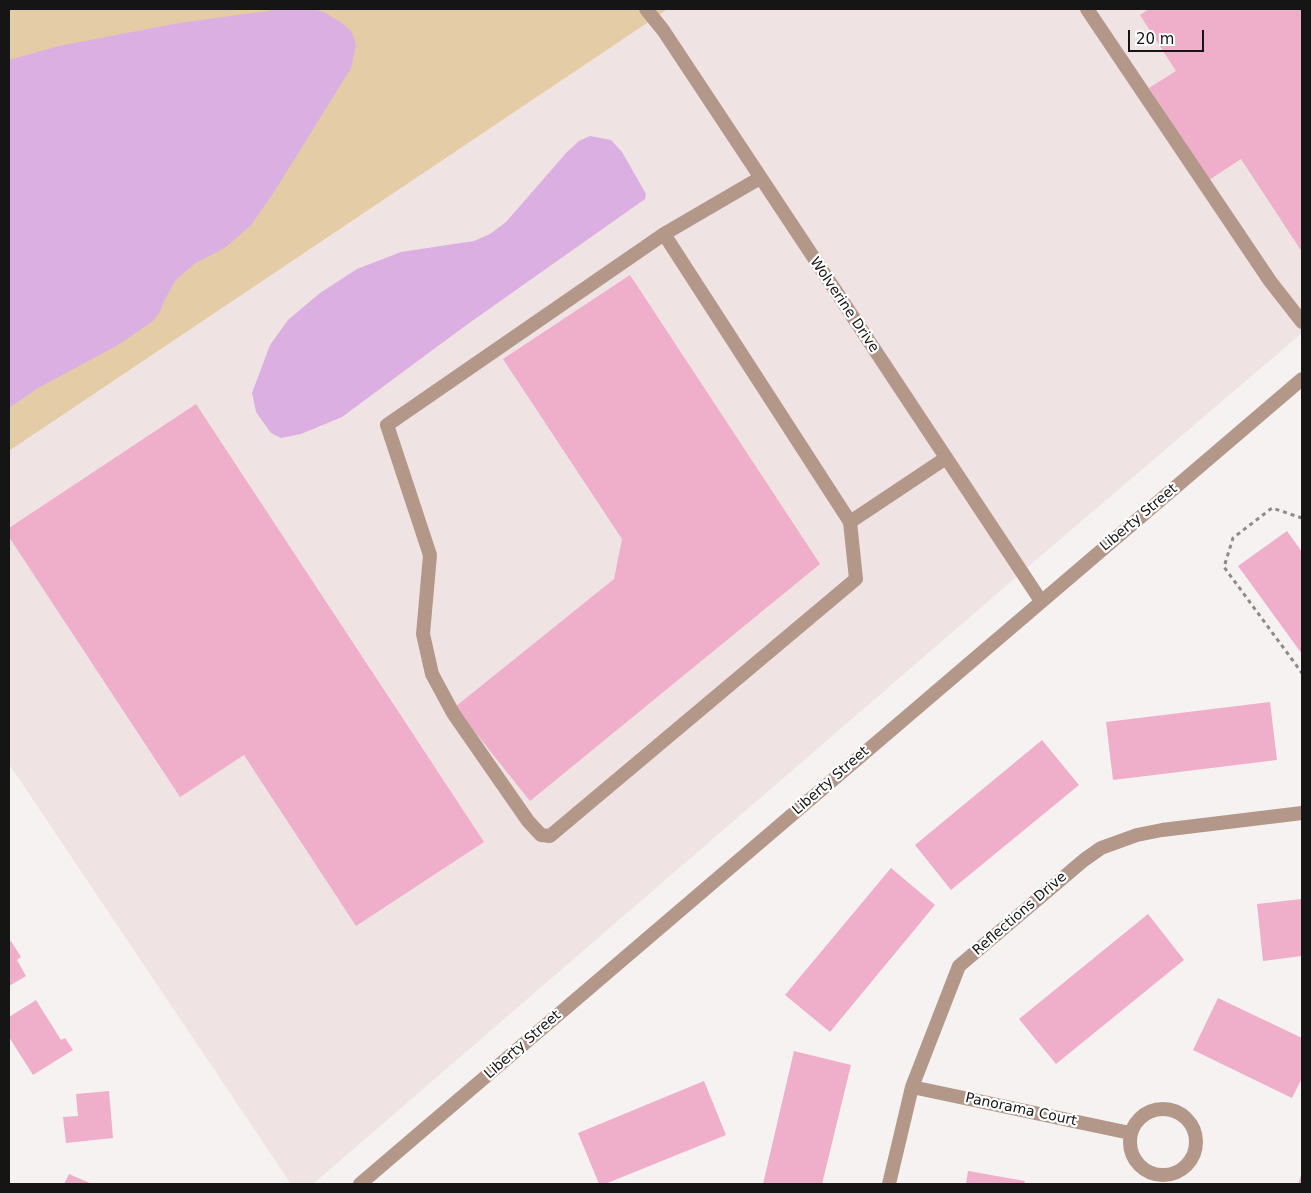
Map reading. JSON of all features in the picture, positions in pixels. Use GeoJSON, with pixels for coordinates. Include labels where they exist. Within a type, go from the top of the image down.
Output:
{"type":"FeatureCollection","features":[{"type":"Feature","properties":{"kind":"street","name":"Wolverine Drive"},"geometry":{"type":"LineString","coordinates":[[646,9],[663,30],[1041,601]]}},
{"type":"Feature","properties":{"kind":"street"},"geometry":{"type":"LineString","coordinates":[[1090,10],[1270,281],[1302,322]]}},
{"type":"Feature","properties":{"kind":"street"},"geometry":{"type":"LineString","coordinates":[[664,234],[850,522],[856,579],[550,836],[541,835],[528,821],[492,773],[453,713],[432,674],[423,634],[430,555],[387,425],[664,234],[760,178]]}},
{"type":"Feature","properties":{"kind":"street","name":"Liberty Street"},"geometry":{"type":"LineString","coordinates":[[360,1184],[1302,379]]}},
{"type":"Feature","properties":{"kind":"street"},"geometry":{"type":"LineString","coordinates":[[850,522],[946,458]]}},
{"type":"Feature","properties":{"kind":"street","name":"Reflections Drive"},"geometry":{"type":"LineString","coordinates":[[889,1184],[912,1087],[959,966],[1084,860],[1101,848],[1137,834],[1302,813]]}},
{"type":"Feature","properties":{"kind":"street","name":"Panorama Court"},"geometry":{"type":"LineString","coordinates":[[912,1087],[1130,1134]]}},
{"type":"Feature","properties":{"kind":"street"},"geometry":{"type":"LineString","coordinates":[[1172,1110],[1189,1122],[1195,1136],[1194,1152],[1189,1162],[1170,1174],[1159,1175],[1148,1172],[1132,1156],[1129,1145],[1130,1134],[1134,1124],[1151,1111],[1172,1110]]}},
{"type":"Feature","properties":{"kind":"path"},"geometry":{"type":"LineString","coordinates":[[1302,518],[1272,508],[1233,538],[1224,567],[1302,673]]}},
{"type":"Feature","properties":{"kind":"shaded area"},"geometry":{"type":"Polygon","coordinates":[[[9,9],[668,9],[9,451],[9,9]]]}},
{"type":"Feature","properties":{"kind":"shaded area"},"geometry":{"type":"Polygon","coordinates":[[[282,9],[312,9],[324,12],[342,23],[352,32],[356,45],[351,68],[274,192],[251,225],[226,247],[194,264],[175,281],[160,312],[153,321],[118,345],[38,388],[9,408],[9,60],[59,46],[179,23],[282,9]]]}},
{"type":"Feature","properties":{"kind":"shaded area"},"geometry":{"type":"Polygon","coordinates":[[[668,9],[1302,9],[1302,333],[313,1184],[291,1184],[9,764],[9,451],[668,9]]]}},
{"type":"Feature","properties":{"kind":"shaded area"},"geometry":{"type":"Polygon","coordinates":[[[590,136],[611,140],[622,152],[646,194],[645,199],[465,326],[342,417],[301,434],[281,438],[271,433],[256,412],[252,393],[270,345],[288,320],[320,293],[357,269],[401,252],[474,241],[490,234],[506,222],[567,152],[579,141],[590,136]]]}},
{"type":"Feature","properties":{"kind":"building"},"geometry":{"type":"Polygon","coordinates":[[[1149,9],[1302,9],[1302,252],[1241,159],[1209,180],[1149,88],[1176,71],[1140,15],[1149,9]]]}},
{"type":"Feature","properties":{"kind":"building"},"geometry":{"type":"Polygon","coordinates":[[[630,275],[820,564],[530,801],[455,707],[614,579],[622,539],[503,359],[630,275]]]}},
{"type":"Feature","properties":{"kind":"building"},"geometry":{"type":"Polygon","coordinates":[[[196,404],[484,842],[356,926],[244,755],[180,797],[9,537],[9,528],[196,404]]]}},
{"type":"Feature","properties":{"kind":"building"},"geometry":{"type":"Polygon","coordinates":[[[1287,531],[1302,552],[1302,654],[1238,566],[1287,531]]]}},
{"type":"Feature","properties":{"kind":"building"},"geometry":{"type":"Polygon","coordinates":[[[1270,702],[1277,760],[1113,780],[1106,722],[1270,702]]]}},
{"type":"Feature","properties":{"kind":"building"},"geometry":{"type":"Polygon","coordinates":[[[1042,740],[1079,785],[951,890],[915,845],[1042,740]]]}},
{"type":"Feature","properties":{"kind":"building"},"geometry":{"type":"Polygon","coordinates":[[[891,868],[935,905],[830,1032],[785,995],[891,868]]]}},
{"type":"Feature","properties":{"kind":"building"},"geometry":{"type":"Polygon","coordinates":[[[1302,899],[1302,956],[1263,961],[1257,904],[1302,899]]]}},
{"type":"Feature","properties":{"kind":"building"},"geometry":{"type":"Polygon","coordinates":[[[1148,914],[1184,960],[1056,1064],[1019,1019],[1148,914]]]}},
{"type":"Feature","properties":{"kind":"building"},"geometry":{"type":"Polygon","coordinates":[[[11,941],[21,957],[17,960],[26,976],[9,986],[9,942],[11,941]]]}},
{"type":"Feature","properties":{"kind":"building"},"geometry":{"type":"Polygon","coordinates":[[[1218,998],[1302,1038],[1302,1078],[1292,1098],[1193,1050],[1218,998]]]}},
{"type":"Feature","properties":{"kind":"building"},"geometry":{"type":"Polygon","coordinates":[[[36,1000],[61,1040],[65,1038],[73,1050],[33,1075],[9,1037],[9,1017],[36,1000]]]}},
{"type":"Feature","properties":{"kind":"building"},"geometry":{"type":"Polygon","coordinates":[[[794,1051],[851,1065],[822,1184],[763,1184],[794,1051]]]}},
{"type":"Feature","properties":{"kind":"building"},"geometry":{"type":"Polygon","coordinates":[[[704,1081],[726,1135],[605,1184],[599,1184],[578,1133],[704,1081]]]}},
{"type":"Feature","properties":{"kind":"building"},"geometry":{"type":"Polygon","coordinates":[[[109,1091],[113,1138],[66,1143],[63,1117],[78,1116],[76,1094],[109,1091]]]}},
{"type":"Feature","properties":{"kind":"building"},"geometry":{"type":"Polygon","coordinates":[[[968,1171],[1025,1181],[1024,1184],[966,1184],[968,1171]]]}},
{"type":"Feature","properties":{"kind":"building"},"geometry":{"type":"Polygon","coordinates":[[[1302,1172],[1302,1184],[1298,1184],[1302,1172]]]}},
{"type":"Feature","properties":{"kind":"building"},"geometry":{"type":"Polygon","coordinates":[[[69,1174],[92,1184],[64,1184],[69,1174]]]}}]}
